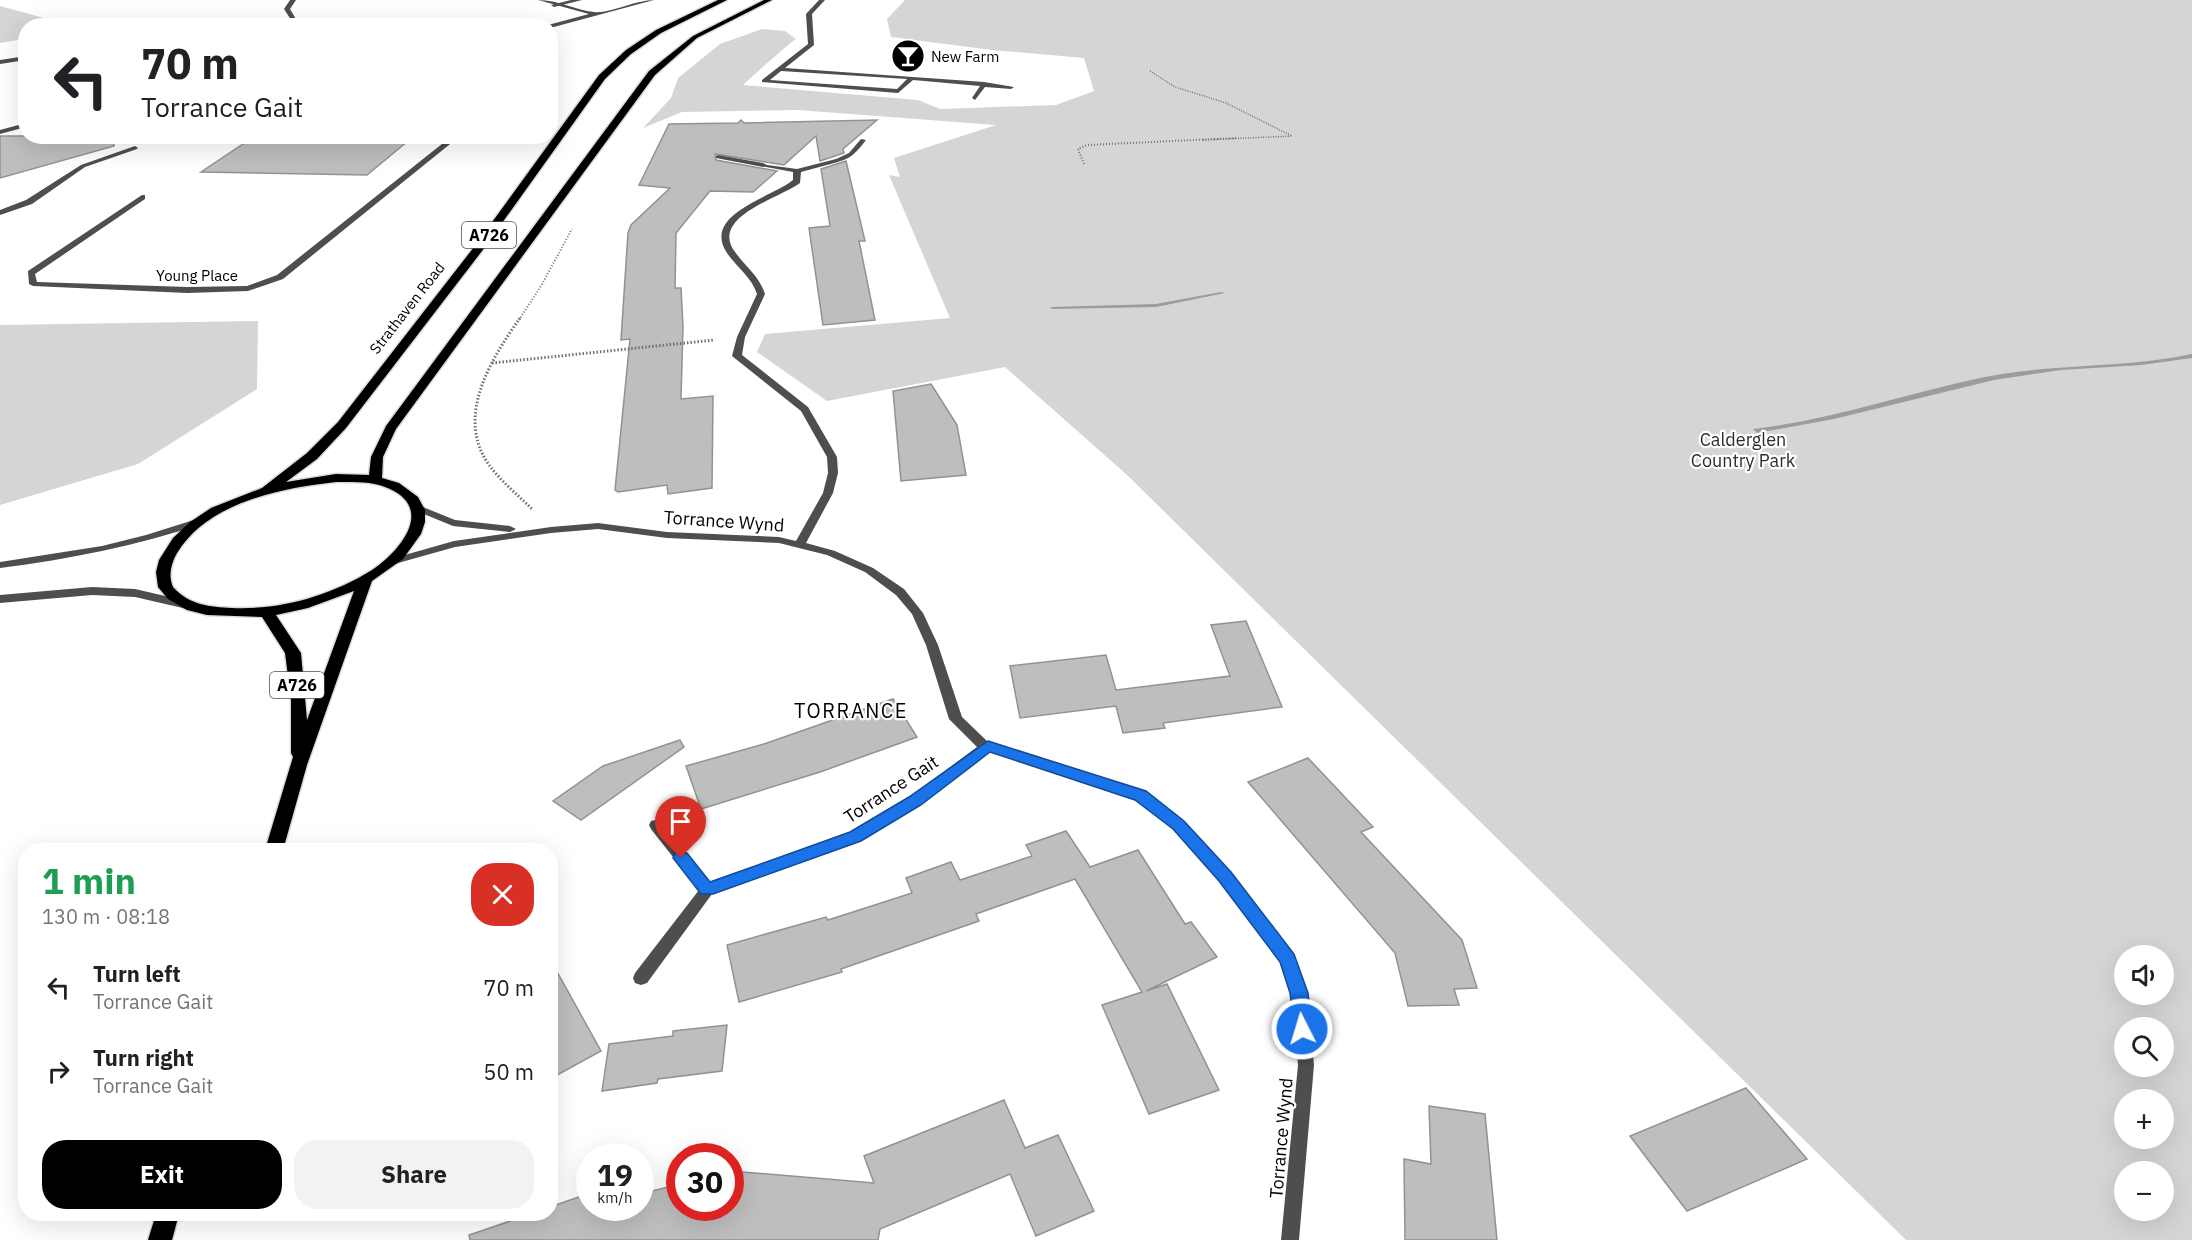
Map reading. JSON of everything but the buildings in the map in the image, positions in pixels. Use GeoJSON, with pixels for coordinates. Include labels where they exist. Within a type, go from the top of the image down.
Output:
{"type":"FeatureCollection","features":[{"type":"Feature","properties":{"kind":"main road","name":"Strathaven Road"},"geometry":{"type":"LineString","coordinates":[[558,139],[607,72],[624,55],[654,34],[724,0]]}},
{"type":"Feature","properties":{"kind":"main road","name":"A726"},"geometry":{"type":"LineString","coordinates":[[375,480],[377,457],[390,429],[644,82],[659,64],[683,44],[722,21],[769,0]]}},
{"type":"Feature","properties":{"kind":"main road","name":"Strathaven Road"},"geometry":{"type":"LineString","coordinates":[[267,490],[312,456],[342,426],[478,249],[555,144]]}},
{"type":"Feature","properties":{"kind":"main road","name":"A726"},"geometry":{"type":"LineString","coordinates":[[324,479],[375,480],[403,490],[418,508],[419,525],[410,543],[391,562],[366,579],[320,600],[267,612],[237,614],[189,606],[167,589],[163,579],[164,567],[178,542],[205,519],[234,503],[267,490],[324,479]]}},
{"type":"Feature","properties":{"kind":"main road","name":"A726"},"geometry":{"type":"LineString","coordinates":[[276,843],[299,765],[366,579]]}},
{"type":"Feature","properties":{"kind":"main road","name":"A726"},"geometry":{"type":"LineString","coordinates":[[267,612],[293,653],[299,700],[299,765]]}},
{"type":"Feature","properties":{"kind":"main road"},"geometry":{"type":"LineString","coordinates":[[160,1240],[166,1221]]}},
{"type":"Feature","properties":{"kind":"street"},"geometry":{"type":"LineString","coordinates":[[293,0],[287,9],[293,18]]}},
{"type":"Feature","properties":{"kind":"street"},"geometry":{"type":"LineString","coordinates":[[541,0],[598,15]]}},
{"type":"Feature","properties":{"kind":"street"},"geometry":{"type":"LineString","coordinates":[[555,5],[579,0]]}},
{"type":"Feature","properties":{"kind":"street"},"geometry":{"type":"LineString","coordinates":[[558,24],[651,0]]}},
{"type":"Feature","properties":{"kind":"street"},"geometry":{"type":"LineString","coordinates":[[822,0],[809,14],[811,45],[764,81],[898,91],[912,78]]}},
{"type":"Feature","properties":{"kind":"street"},"geometry":{"type":"LineString","coordinates":[[0,62],[18,59]]}},
{"type":"Feature","properties":{"kind":"street"},"geometry":{"type":"LineString","coordinates":[[780,69],[1011,87]]}},
{"type":"Feature","properties":{"kind":"street"},"geometry":{"type":"LineString","coordinates":[[810,84],[825,72]]}},
{"type":"Feature","properties":{"kind":"street"},"geometry":{"type":"LineString","coordinates":[[857,88],[870,75]]}},
{"type":"Feature","properties":{"kind":"street"},"geometry":{"type":"LineString","coordinates":[[975,98],[984,84]]}},
{"type":"Feature","properties":{"kind":"street"},"geometry":{"type":"LineString","coordinates":[[0,132],[18,127]]}},
{"type":"Feature","properties":{"kind":"street"},"geometry":{"type":"LineString","coordinates":[[718,157],[797,171],[836,161],[851,154],[863,140]]}},
{"type":"Feature","properties":{"kind":"street","name":"Young Place"},"geometry":{"type":"LineString","coordinates":[[142,197],[31,273],[33,284],[187,290],[248,288],[280,277],[447,144]]}},
{"type":"Feature","properties":{"kind":"street"},"geometry":{"type":"LineString","coordinates":[[0,213],[29,202],[83,166],[135,148]]}},
{"type":"Feature","properties":{"kind":"street"},"geometry":{"type":"LineString","coordinates":[[797,171],[796,181],[790,188],[746,209],[731,221],[724,235],[726,248],[753,274],[760,286],[761,294],[741,337],[736,356],[805,409],[832,457],[833,473],[828,493],[799,545]]}},
{"type":"Feature","properties":{"kind":"street","name":"Torrance Wynd"},"geometry":{"type":"LineString","coordinates":[[418,508],[453,523],[471,526],[551,530]]}},
{"type":"Feature","properties":{"kind":"street"},"geometry":{"type":"LineString","coordinates":[[0,565],[121,547],[205,519]]}},
{"type":"Feature","properties":{"kind":"street","name":"Torrance Wynd"},"geometry":{"type":"LineString","coordinates":[[391,562],[454,544],[551,530],[598,526],[667,535],[779,540],[831,553],[869,570],[900,592],[917,613],[932,645],[956,719],[982,744],[1140,795],[1179,825],[1218,868],[1288,959],[1299,993],[1306,1065],[1290,1240]]}},
{"type":"Feature","properties":{"kind":"street"},"geometry":{"type":"LineString","coordinates":[[0,599],[82,592],[135,593],[189,606]]}},
{"type":"Feature","properties":{"kind":"street","name":"Torrance Gait"},"geometry":{"type":"LineString","coordinates":[[707,890],[855,837],[915,801],[988,746]]}},
{"type":"Feature","properties":{"kind":"street"},"geometry":{"type":"LineString","coordinates":[[641,978],[707,890],[656,825]]}},
{"type":"Feature","properties":{"kind":"path"},"geometry":{"type":"LineString","coordinates":[[1084,164],[1078,149],[1087,145],[1292,136],[1235,107],[1175,87],[1150,71]]}},
{"type":"Feature","properties":{"kind":"path"},"geometry":{"type":"LineString","coordinates":[[551,530],[496,473],[478,442],[475,417],[483,379],[491,363],[542,285],[576,221]]}},
{"type":"Feature","properties":{"kind":"path"},"geometry":{"type":"LineString","coordinates":[[491,363],[741,337]]}},
{"type":"Feature","properties":{"kind":"green space","name":"Calderglen Country Park"},"geometry":{"type":"Polygon","coordinates":[[[905,0],[2192,0],[2192,1240],[1906,1240],[1126,474],[1005,367],[827,401],[757,352],[765,334],[950,318],[889,175],[900,177],[894,158],[996,125],[798,110],[682,112],[643,128],[671,98],[678,78],[720,44],[762,29],[785,31],[796,39],[743,85],[918,100],[940,109],[1056,105],[1094,91],[1084,58],[992,50],[891,37],[887,19],[905,0]]]}},
{"type":"Feature","properties":{"kind":"green space"},"geometry":{"type":"Polygon","coordinates":[[[0,6],[44,18],[18,18],[18,40],[0,43],[0,6]]]}},
{"type":"Feature","properties":{"kind":"green space"},"geometry":{"type":"Polygon","coordinates":[[[258,321],[257,389],[138,464],[0,505],[0,325],[258,321]]]}},
{"type":"Feature","properties":{"kind":"shaded area"},"geometry":{"type":"Polygon","coordinates":[[[1225,293],[1156,307],[1052,309],[1050,307],[1156,304],[1225,293]]]}},
{"type":"Feature","properties":{"kind":"shaded area"},"geometry":{"type":"Polygon","coordinates":[[[2192,354],[2192,358],[2141,365],[2061,370],[1994,380],[1834,419],[1757,433],[1753,429],[1811,419],[2006,373],[2139,362],[2192,354]]]}},
{"type":"Feature","properties":{"kind":"place","name":"New Farm"},"geometry":{"type":"Point","coordinates":[908,56]}},
{"type":"Feature","properties":{"kind":"district","name":"TORRANCE"},"geometry":{"type":"Point","coordinates":[851,710]}},
{"type":"Feature","properties":{"kind":"route"},"geometry":{"type":"LineString","coordinates":[[681,858],[707,890],[855,837],[915,801],[988,746],[1049,768],[1140,795],[1179,825],[1225,876],[1288,959],[1299,993],[1302,1029]]}}]}
